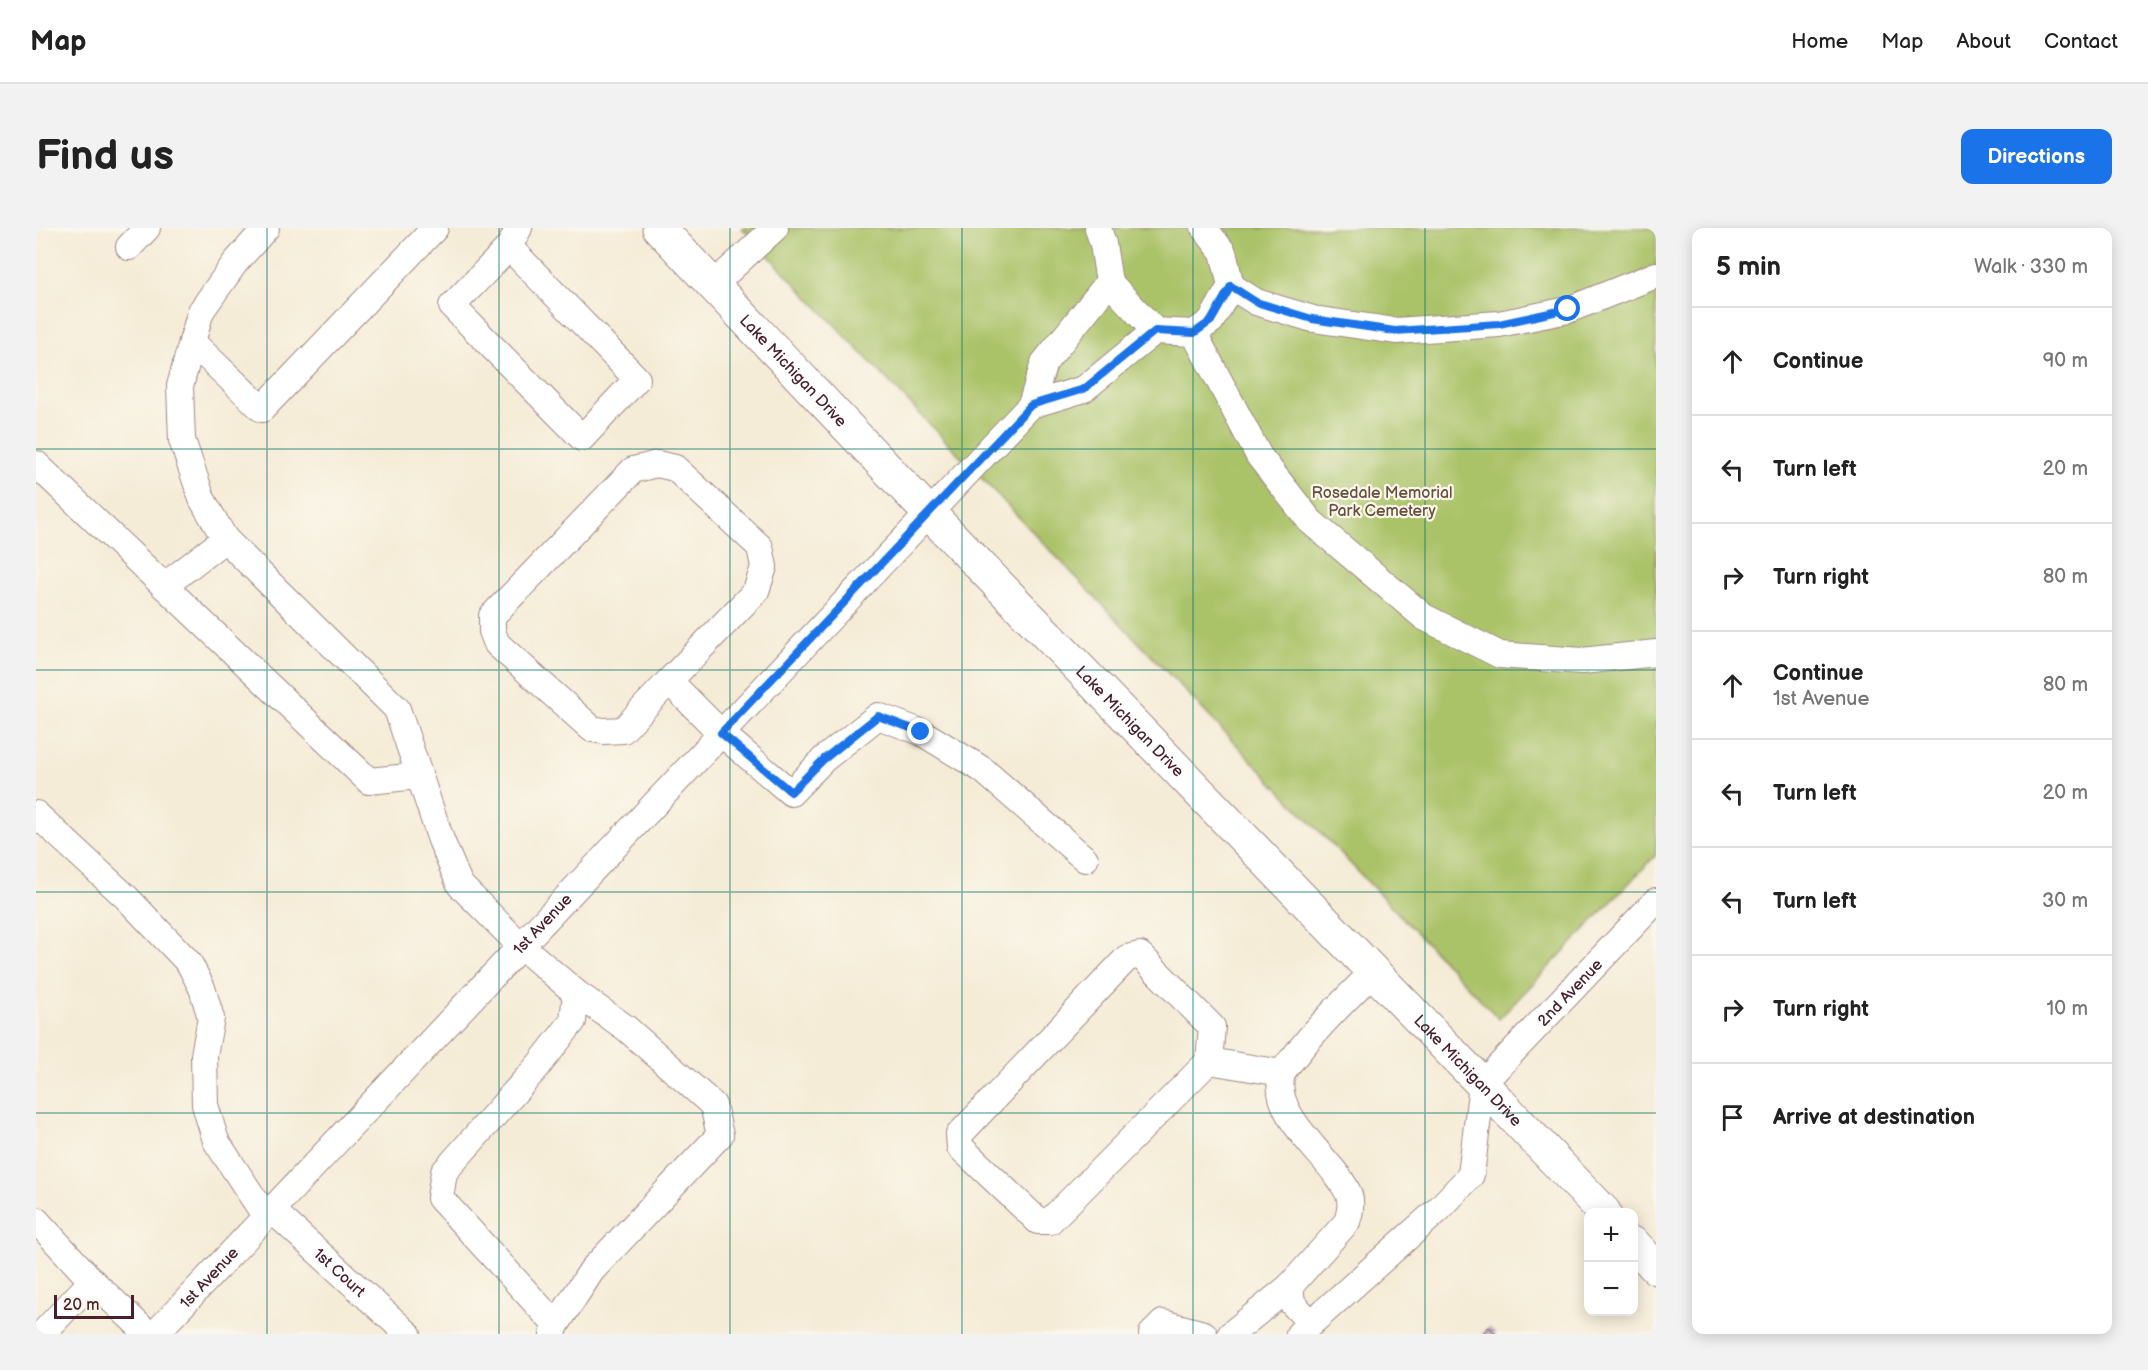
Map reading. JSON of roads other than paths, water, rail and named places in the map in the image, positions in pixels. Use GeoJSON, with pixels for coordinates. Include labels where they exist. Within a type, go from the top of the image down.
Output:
{"type":"FeatureCollection","features":[{"type":"Feature","properties":{"kind":"highway","name":"Lake Michigan Drive"},"geometry":{"type":"LineString","coordinates":[[659,228],[928,512],[1600,1208]]}},
{"type":"Feature","properties":{"kind":"highway"},"geometry":{"type":"LineString","coordinates":[[1638,1248],[1656,1268]]}},
{"type":"Feature","properties":{"kind":"street"},"geometry":{"type":"LineString","coordinates":[[129,247],[147,228]]}},
{"type":"Feature","properties":{"kind":"street"},"geometry":{"type":"LineString","coordinates":[[266,228],[234,263],[201,311],[180,386],[182,440],[202,499],[225,539],[397,709],[418,776],[460,885],[521,946],[576,993],[626,1028],[713,1105],[720,1135],[592,1270],[555,1329],[440,1198],[444,1172],[538,1066],[573,1021],[576,993]]}},
{"type":"Feature","properties":{"kind":"street"},"geometry":{"type":"LineString","coordinates":[[192,342],[262,409],[435,228]]}},
{"type":"Feature","properties":{"kind":"street"},"geometry":{"type":"LineString","coordinates":[[713,285],[775,228]]}},
{"type":"Feature","properties":{"kind":"street"},"geometry":{"type":"LineString","coordinates":[[1031,405],[1084,389],[1155,331],[1194,333],[1211,321],[1231,286],[1223,252],[1204,228]]}},
{"type":"Feature","properties":{"kind":"street"},"geometry":{"type":"LineString","coordinates":[[1107,233],[1109,282],[1155,331]]}},
{"type":"Feature","properties":{"kind":"street"},"geometry":{"type":"LineString","coordinates":[[514,237],[637,379],[582,438],[452,306],[514,237]]}},
{"type":"Feature","properties":{"kind":"street"},"geometry":{"type":"LineString","coordinates":[[1231,286],[1256,302],[1312,319],[1395,331],[1499,324],[1557,312],[1656,275]]}},
{"type":"Feature","properties":{"kind":"street"},"geometry":{"type":"LineString","coordinates":[[1031,405],[1044,363],[1109,282]]}},
{"type":"Feature","properties":{"kind":"street"},"geometry":{"type":"LineString","coordinates":[[1194,333],[1259,456],[1310,521],[1424,617],[1500,655],[1582,661],[1656,653]]}},
{"type":"Feature","properties":{"kind":"street","name":"1st Avenue"},"geometry":{"type":"LineString","coordinates":[[155,1334],[1031,405]]}},
{"type":"Feature","properties":{"kind":"street"},"geometry":{"type":"LineString","coordinates":[[36,464],[369,781],[418,776]]}},
{"type":"Feature","properties":{"kind":"street"},"geometry":{"type":"LineString","coordinates":[[657,464],[675,468],[759,547],[764,567],[756,591],[669,681],[623,730],[604,732],[592,729],[497,645],[492,631],[492,616],[633,470],[657,464]]}},
{"type":"Feature","properties":{"kind":"street"},"geometry":{"type":"LineString","coordinates":[[164,586],[225,539]]}},
{"type":"Feature","properties":{"kind":"street"},"geometry":{"type":"LineString","coordinates":[[669,681],[721,733],[791,792],[824,759],[878,716],[921,732],[983,770],[1085,859]]}},
{"type":"Feature","properties":{"kind":"street","name":"1st Court"},"geometry":{"type":"LineString","coordinates":[[36,814],[127,898],[189,963],[202,988],[211,1018],[204,1055],[205,1105],[216,1141],[269,1213],[408,1334]]}},
{"type":"Feature","properties":{"kind":"street","name":"2nd Avenue"},"geometry":{"type":"LineString","coordinates":[[1482,1084],[1656,901]]}},
{"type":"Feature","properties":{"kind":"street"},"geometry":{"type":"LineString","coordinates":[[1140,955],[1212,1027],[1209,1061],[1050,1221],[1038,1221],[960,1147],[959,1135],[1127,958],[1140,955]]}},
{"type":"Feature","properties":{"kind":"street"},"geometry":{"type":"LineString","coordinates":[[1231,1334],[1290,1286],[1347,1222],[1351,1209],[1349,1196],[1342,1183],[1313,1148],[1287,1110],[1280,1091],[1282,1073],[1313,1033],[1373,972]]}},
{"type":"Feature","properties":{"kind":"street"},"geometry":{"type":"LineString","coordinates":[[1209,1061],[1282,1073]]}},
{"type":"Feature","properties":{"kind":"street"},"geometry":{"type":"LineString","coordinates":[[1290,1286],[1292,1304],[1305,1329],[1439,1209],[1471,1175],[1482,1084]]}},
{"type":"Feature","properties":{"kind":"street"},"geometry":{"type":"LineString","coordinates":[[36,1220],[92,1281],[148,1334]]}},
{"type":"Feature","properties":{"kind":"street"},"geometry":{"type":"LineString","coordinates":[[42,1334],[92,1281]]}},
{"type":"Feature","properties":{"kind":"street"},"geometry":{"type":"LineString","coordinates":[[1152,1334],[1163,1323],[1204,1334]]}},
{"type":"Feature","properties":{"kind":"park label","name":"Rosedale Memorial Park Cemetery"},"geometry":{"type":"Point","coordinates":[1382,501]}}]}
